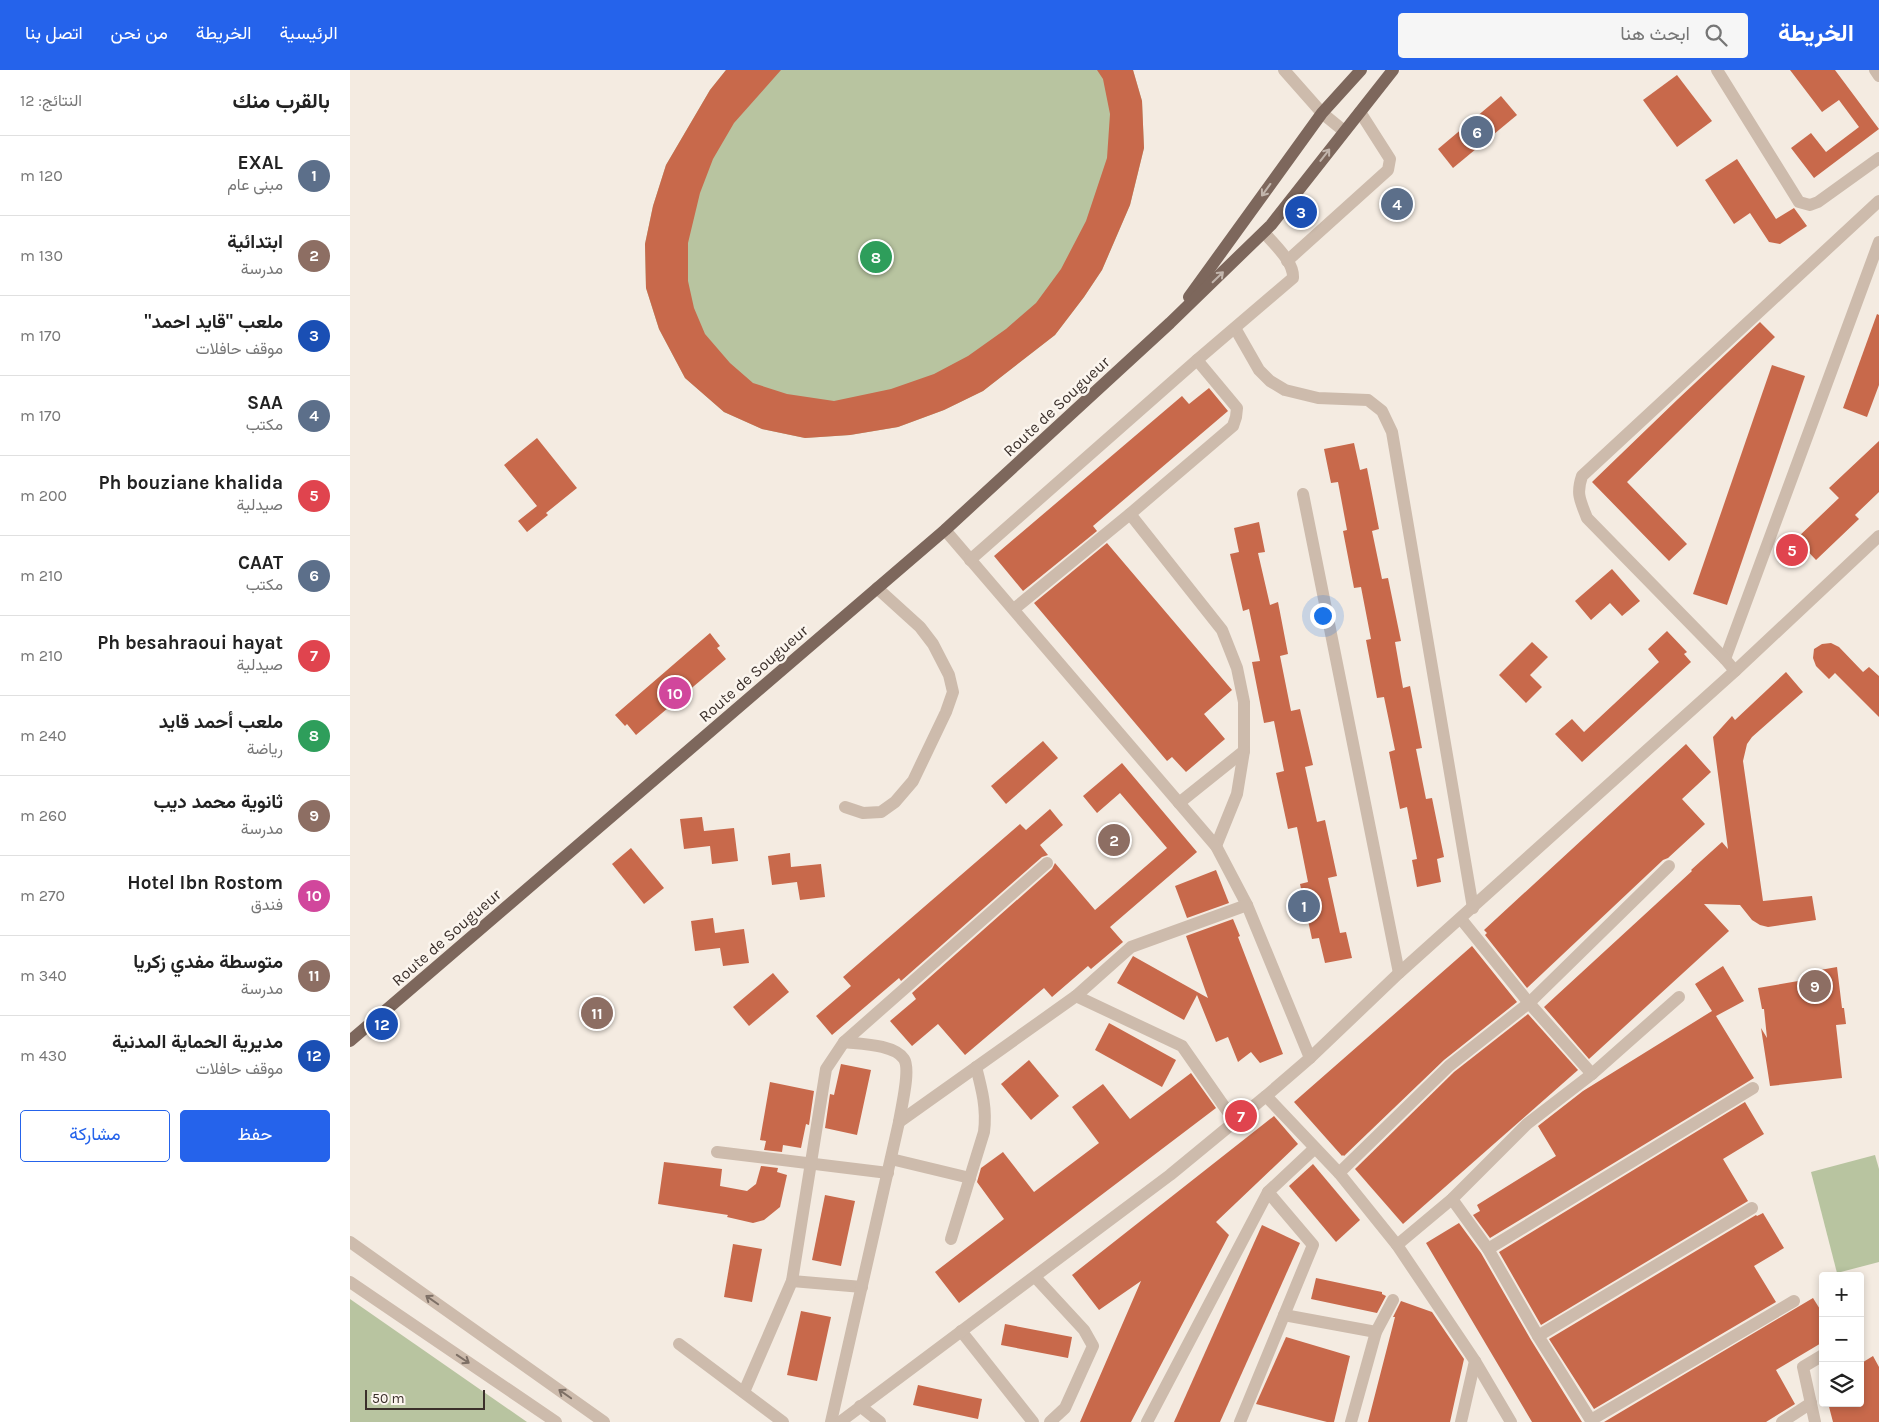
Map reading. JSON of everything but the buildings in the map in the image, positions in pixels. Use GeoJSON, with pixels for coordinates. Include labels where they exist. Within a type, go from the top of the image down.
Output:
{"type":"FeatureCollection","features":[{"type":"Feature","properties":{"kind":"main road"},"geometry":{"type":"LineString","coordinates":[[1170,323],[1322,113],[1361,70]]}},
{"type":"Feature","properties":{"kind":"main road"},"geometry":{"type":"LineString","coordinates":[[1170,323],[1264,232],[1394,70]]}},
{"type":"Feature","properties":{"kind":"main road","name":"Route de Sougueur"},"geometry":{"type":"LineString","coordinates":[[350,1041],[945,530],[1170,323]]}},
{"type":"Feature","properties":{"kind":"street"},"geometry":{"type":"LineString","coordinates":[[1284,70],[1322,113],[1344,131]]}},
{"type":"Feature","properties":{"kind":"street"},"geometry":{"type":"LineString","coordinates":[[1717,70],[1799,202],[1810,205],[1818,202],[1879,158]]}},
{"type":"Feature","properties":{"kind":"street"},"geometry":{"type":"LineString","coordinates":[[1875,70],[1879,76]]}},
{"type":"Feature","properties":{"kind":"street"},"geometry":{"type":"LineString","coordinates":[[1287,260],[1388,170],[1390,159],[1360,112]]}},
{"type":"Feature","properties":{"kind":"street"},"geometry":{"type":"LineString","coordinates":[[1735,671],[1726,659],[1587,518],[1580,501],[1578,488],[1582,476],[1879,201]]}},
{"type":"Feature","properties":{"kind":"street"},"geometry":{"type":"LineString","coordinates":[[970,560],[1197,360],[1294,278],[1294,270],[1264,232]]}},
{"type":"Feature","properties":{"kind":"street"},"geometry":{"type":"LineString","coordinates":[[1726,659],[1879,242]]}},
{"type":"Feature","properties":{"kind":"street"},"geometry":{"type":"LineString","coordinates":[[1235,328],[1259,370],[1270,381],[1285,390],[1318,398],[1368,400],[1382,411],[1392,432],[1473,908]]}},
{"type":"Feature","properties":{"kind":"street"},"geometry":{"type":"LineString","coordinates":[[1014,608],[1130,514],[1233,426],[1237,408],[1197,360]]}},
{"type":"Feature","properties":{"kind":"street"},"geometry":{"type":"LineString","coordinates":[[1303,494],[1399,973]]}},
{"type":"Feature","properties":{"kind":"street"},"geometry":{"type":"LineString","coordinates":[[1130,514],[1222,630],[1237,668],[1242,694],[1244,751],[1237,794],[1216,846]]}},
{"type":"Feature","properties":{"kind":"street"},"geometry":{"type":"LineString","coordinates":[[945,530],[1014,608],[1216,846],[1247,904],[1310,1058]]}},
{"type":"Feature","properties":{"kind":"street"},"geometry":{"type":"LineString","coordinates":[[840,1422],[1170,1175],[1266,1096],[1310,1058],[1399,973],[1735,671],[1879,536]]}},
{"type":"Feature","properties":{"kind":"street"},"geometry":{"type":"LineString","coordinates":[[845,807],[863,813],[881,812],[895,802],[913,781],[946,712],[953,692],[949,675],[933,644],[920,627],[877,588]]}},
{"type":"Feature","properties":{"kind":"street"},"geometry":{"type":"LineString","coordinates":[[1179,804],[1244,751]]}},
{"type":"Feature","properties":{"kind":"street"},"geometry":{"type":"LineString","coordinates":[[744,1392],[792,1281],[826,1069],[844,1042],[1047,863]]}},
{"type":"Feature","properties":{"kind":"street"},"geometry":{"type":"LineString","coordinates":[[1338,1173],[1449,1066],[1529,1003],[1669,866]]}},
{"type":"Feature","properties":{"kind":"street"},"geometry":{"type":"LineString","coordinates":[[899,1122],[1076,996],[1131,947],[1247,904]]}},
{"type":"Feature","properties":{"kind":"street"},"geometry":{"type":"LineString","coordinates":[[1461,919],[1529,1003],[1592,1074]]}},
{"type":"Feature","properties":{"kind":"street"},"geometry":{"type":"LineString","coordinates":[[1076,996],[1182,1046],[1235,1122]]}},
{"type":"Feature","properties":{"kind":"street"},"geometry":{"type":"LineString","coordinates":[[1397,1245],[1452,1199],[1527,1124],[1592,1074],[1679,997]]}},
{"type":"Feature","properties":{"kind":"street"},"geometry":{"type":"LineString","coordinates":[[831,1422],[899,1122],[906,1071],[904,1059],[893,1051],[882,1047],[844,1042]]}},
{"type":"Feature","properties":{"kind":"street"},"geometry":{"type":"LineString","coordinates":[[951,1239],[984,1132],[986,1116],[984,1098],[976,1067]]}},
{"type":"Feature","properties":{"kind":"street"},"geometry":{"type":"LineString","coordinates":[[1488,1249],[1753,1088]]}},
{"type":"Feature","properties":{"kind":"street"},"geometry":{"type":"LineString","coordinates":[[1266,1096],[1338,1173],[1397,1245],[1475,1361],[1511,1422]]}},
{"type":"Feature","properties":{"kind":"street"},"geometry":{"type":"LineString","coordinates":[[1147,1422],[1268,1192],[1315,1148]]}},
{"type":"Feature","properties":{"kind":"street"},"geometry":{"type":"LineString","coordinates":[[717,1152],[888,1173]]}},
{"type":"Feature","properties":{"kind":"street"},"geometry":{"type":"LineString","coordinates":[[891,1159],[970,1178]]}},
{"type":"Feature","properties":{"kind":"street"},"geometry":{"type":"LineString","coordinates":[[1240,1422],[1313,1245],[1268,1192]]}},
{"type":"Feature","properties":{"kind":"street"},"geometry":{"type":"LineString","coordinates":[[1452,1199],[1488,1249],[1538,1336],[1592,1421],[1794,1301]]}},
{"type":"Feature","properties":{"kind":"street"},"geometry":{"type":"LineString","coordinates":[[1538,1336],[1752,1208]]}},
{"type":"Feature","properties":{"kind":"street"},"geometry":{"type":"LineString","coordinates":[[350,1242],[604,1422]]}},
{"type":"Feature","properties":{"kind":"street"},"geometry":{"type":"LineString","coordinates":[[1035,1277],[1084,1330],[1093,1346],[1065,1408],[1050,1422]]}},
{"type":"Feature","properties":{"kind":"street"},"geometry":{"type":"LineString","coordinates":[[792,1281],[862,1287]]}},
{"type":"Feature","properties":{"kind":"street"},"geometry":{"type":"LineString","coordinates":[[350,1282],[556,1422]]}},
{"type":"Feature","properties":{"kind":"street"},"geometry":{"type":"LineString","coordinates":[[1351,1422],[1376,1332],[1393,1300]]}},
{"type":"Feature","properties":{"kind":"street"},"geometry":{"type":"LineString","coordinates":[[1284,1315],[1376,1332]]}},
{"type":"Feature","properties":{"kind":"street"},"geometry":{"type":"LineString","coordinates":[[961,1330],[1033,1422]]}},
{"type":"Feature","properties":{"kind":"street"},"geometry":{"type":"LineString","coordinates":[[680,1344],[783,1422]]}},
{"type":"Feature","properties":{"kind":"street"},"geometry":{"type":"LineString","coordinates":[[1815,1422],[1803,1366],[1819,1357]]}},
{"type":"Feature","properties":{"kind":"street"},"geometry":{"type":"LineString","coordinates":[[1461,1422],[1475,1361]]}},
{"type":"Feature","properties":{"kind":"street"},"geometry":{"type":"LineString","coordinates":[[1782,1422],[1811,1403]]}},
{"type":"Feature","properties":{"kind":"street"},"geometry":{"type":"LineString","coordinates":[[860,1406],[880,1422]]}},
{"type":"Feature","properties":{"kind":"green space"},"geometry":{"type":"Polygon","coordinates":[[[726,70],[1133,70],[1142,101],[1144,148],[1130,205],[1102,270],[1055,335],[983,391],[944,410],[898,427],[850,435],[805,438],[762,429],[724,412],[685,378],[659,329],[646,288],[645,244],[653,206],[666,165],[710,90],[726,70]]]}},
{"type":"Feature","properties":{"kind":"green space"},"geometry":{"type":"Polygon","coordinates":[[[1875,1155],[1879,1169],[1879,1262],[1837,1272],[1811,1172],[1875,1155]]]}},
{"type":"Feature","properties":{"kind":"green space"},"geometry":{"type":"Polygon","coordinates":[[[350,1299],[527,1422],[350,1422],[350,1299]]]}},
{"type":"Feature","properties":{"kind":"place","name":"CAAT"},"geometry":{"type":"Point","coordinates":[1477,132]}},
{"type":"Feature","properties":{"kind":"place","name":"SAA"},"geometry":{"type":"Point","coordinates":[1397,204]}},
{"type":"Feature","properties":{"kind":"place","name":"ملعب \"قايد احمد\""},"geometry":{"type":"Point","coordinates":[1301,212]}},
{"type":"Feature","properties":{"kind":"place","name":"ملعب أحمد قايد"},"geometry":{"type":"Point","coordinates":[876,257]}},
{"type":"Feature","properties":{"kind":"place","name":"Ph bouziane khalida"},"geometry":{"type":"Point","coordinates":[1792,550]}},
{"type":"Feature","properties":{"kind":"place","name":"Hotel Ibn Rostom"},"geometry":{"type":"Point","coordinates":[675,693]}},
{"type":"Feature","properties":{"kind":"place","name":"ابتدائية"},"geometry":{"type":"Point","coordinates":[1114,840]}},
{"type":"Feature","properties":{"kind":"place","name":"EXAL"},"geometry":{"type":"Point","coordinates":[1304,906]}},
{"type":"Feature","properties":{"kind":"place","name":"ثانوية محمد ديب"},"geometry":{"type":"Point","coordinates":[1815,986]}},
{"type":"Feature","properties":{"kind":"place","name":"متوسطة مفدي زكريا"},"geometry":{"type":"Point","coordinates":[597,1013]}},
{"type":"Feature","properties":{"kind":"place","name":"مديرية الحماية المدنية"},"geometry":{"type":"Point","coordinates":[382,1024]}},
{"type":"Feature","properties":{"kind":"place","name":"Ph besahraoui hayat"},"geometry":{"type":"Point","coordinates":[1241,1116]}}]}
